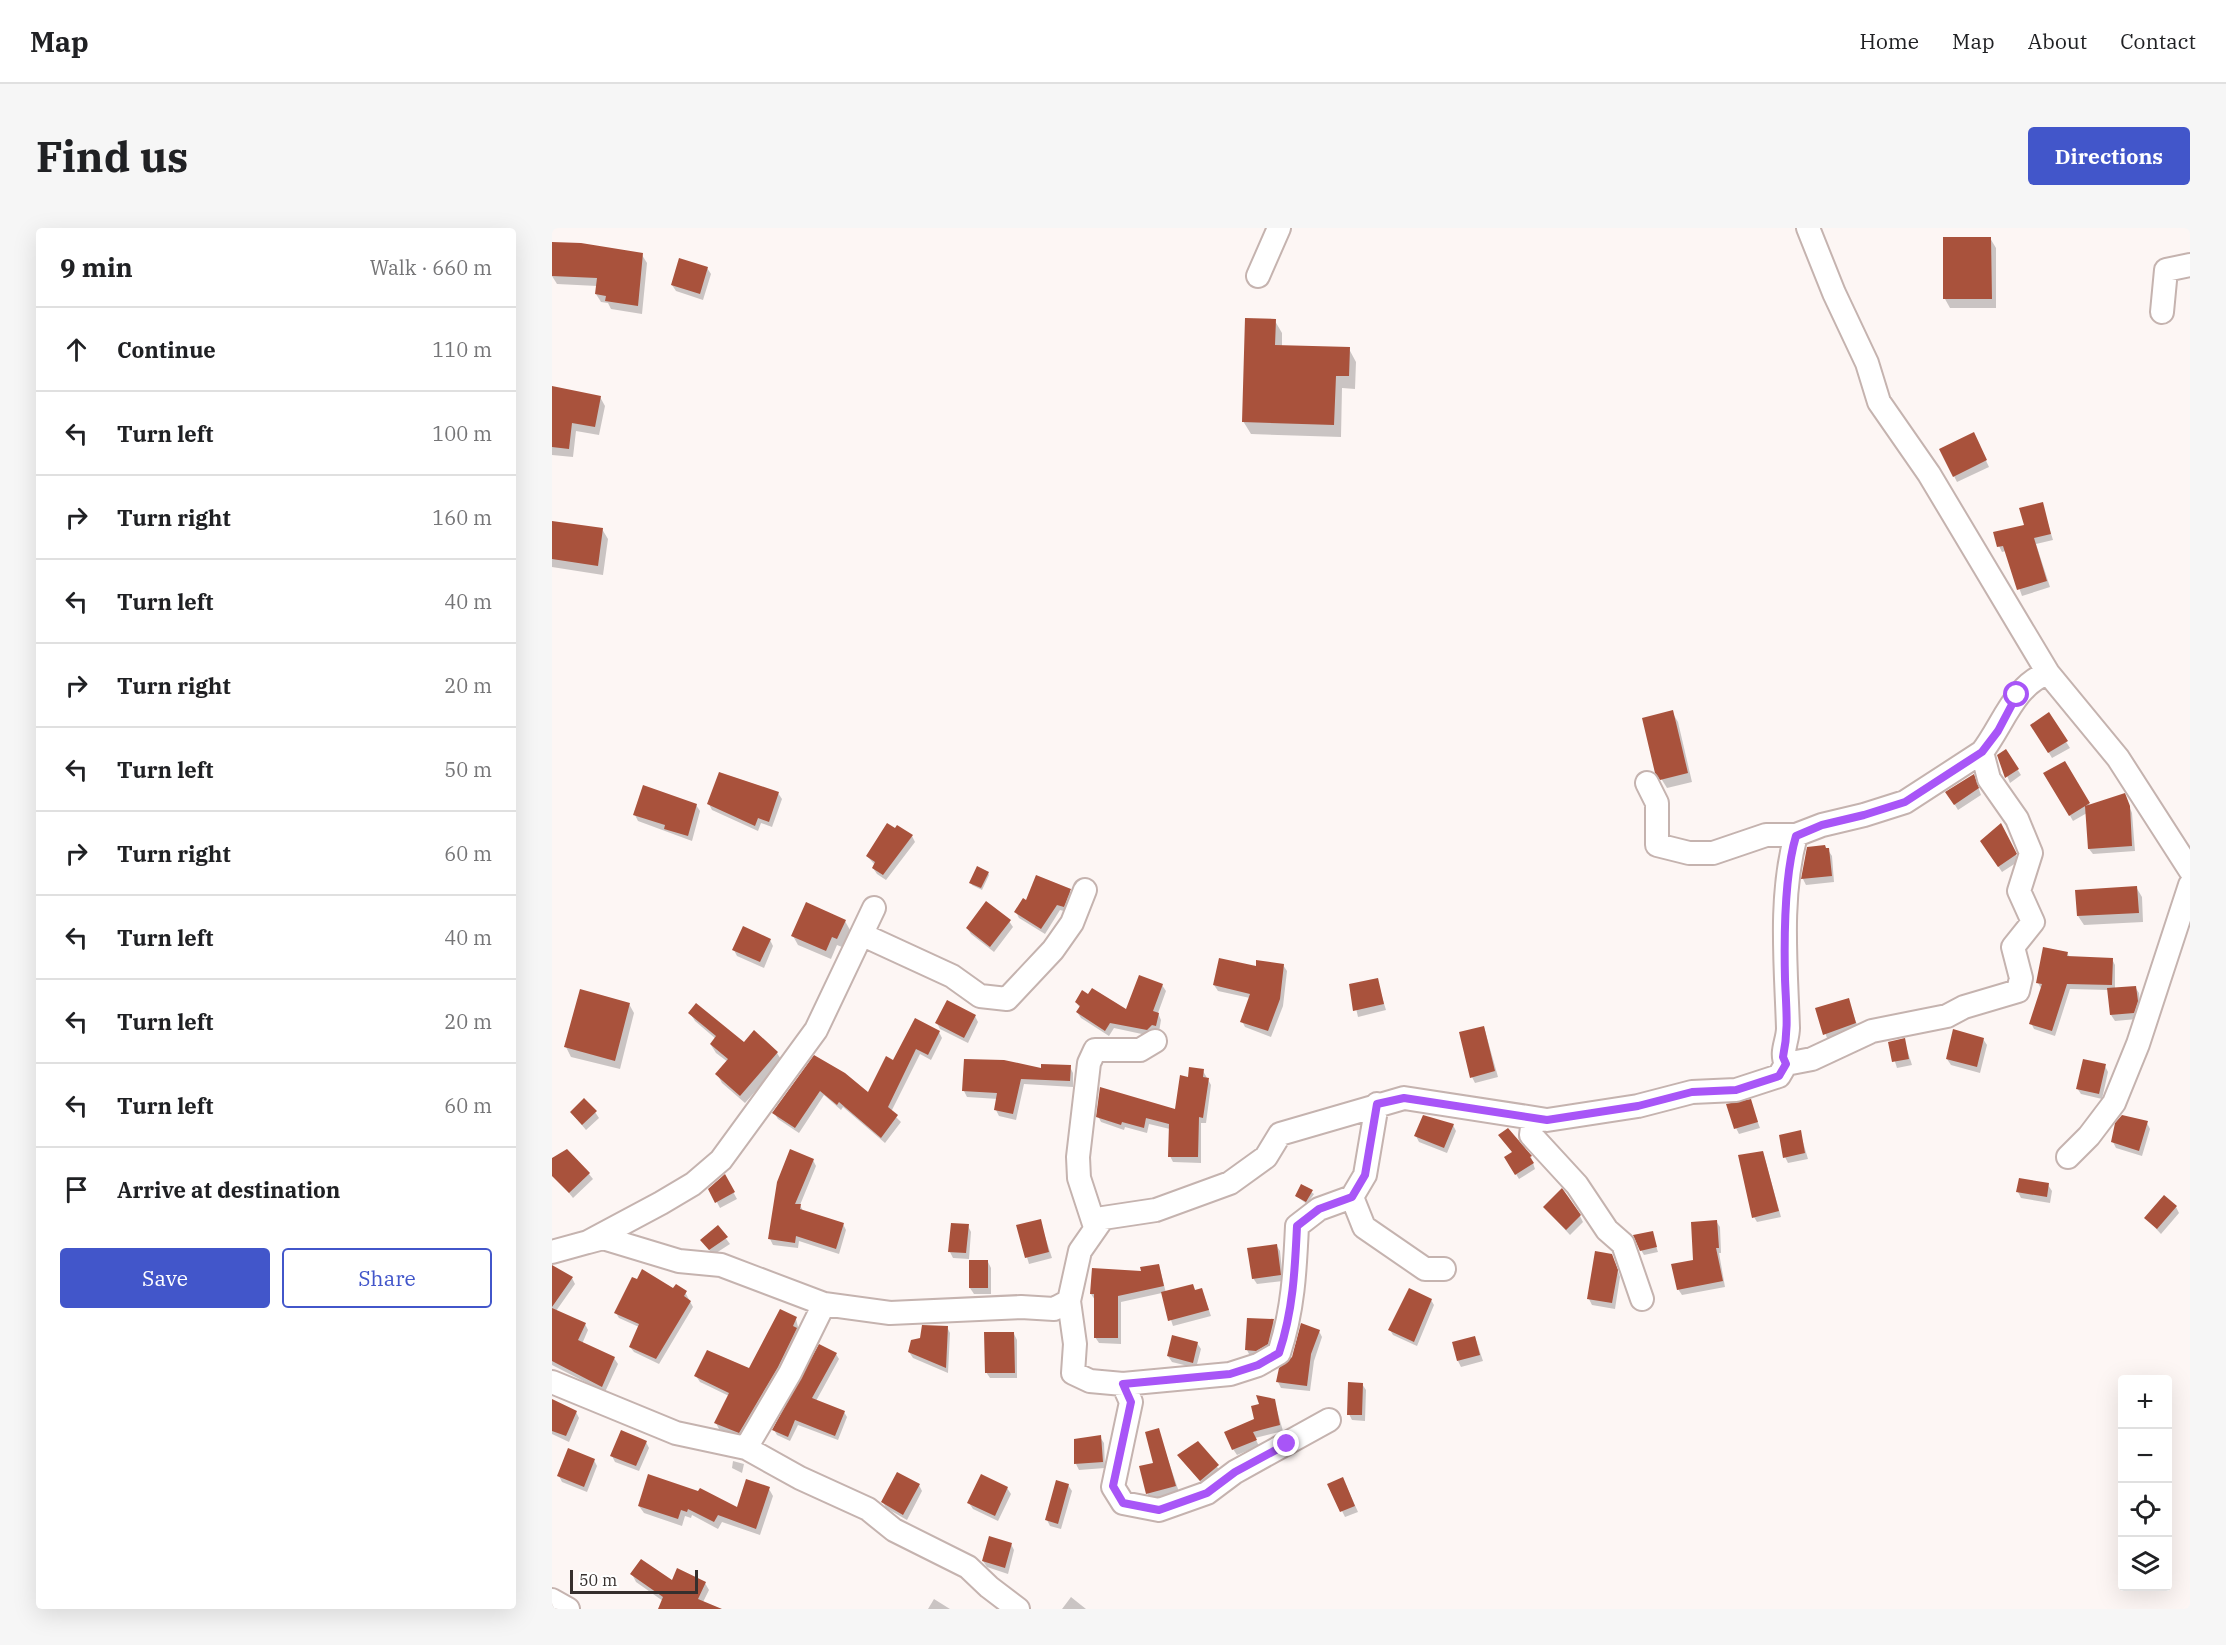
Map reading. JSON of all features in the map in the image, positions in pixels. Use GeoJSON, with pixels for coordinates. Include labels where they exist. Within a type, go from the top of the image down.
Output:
{"type":"FeatureCollection","features":[{"type":"Feature","properties":{"kind":"street"},"geometry":{"type":"LineString","coordinates":[[1258,276],[1279,228]]}},
{"type":"Feature","properties":{"kind":"street"},"geometry":{"type":"LineString","coordinates":[[1808,228],[1834,293],[1867,363],[1879,402],[1929,474],[2048,673],[2118,758],[2190,870]]}},
{"type":"Feature","properties":{"kind":"street"},"geometry":{"type":"LineString","coordinates":[[2162,312],[2166,270],[2190,265]]}},
{"type":"Feature","properties":{"kind":"street"},"geometry":{"type":"LineString","coordinates":[[1647,783],[1657,803],[1657,845],[1689,853],[1713,853],[1766,835],[1796,836],[1822,825],[1905,802],[1982,752],[1998,731],[2025,685],[2034,678],[2048,673]]}},
{"type":"Feature","properties":{"kind":"street"},"geometry":{"type":"LineString","coordinates":[[1377,1104],[1365,1175],[1352,1197],[1319,1209],[1297,1226],[1294,1285],[1288,1326],[1279,1353],[1258,1365],[1230,1374],[1123,1384],[1090,1381],[1073,1373],[1075,1344],[1069,1300],[1080,1251],[1095,1227],[1103,1218],[1156,1210],[1230,1183],[1266,1157],[1280,1134],[1377,1104],[1404,1098],[1533,1120],[1638,1106],[1692,1092],[1736,1090],[1779,1076],[1786,1064],[1812,1059],[1872,1031],[1947,1016],[1964,1007],[2018,991],[2021,978],[2013,947],[2033,922],[2019,891],[2031,853],[2017,819],[1989,779],[1982,752]]}},
{"type":"Feature","properties":{"kind":"street"},"geometry":{"type":"LineString","coordinates":[[1786,1064],[1783,1057],[1788,1031],[1785,976],[1787,883],[1796,836]]}},
{"type":"Feature","properties":{"kind":"street"},"geometry":{"type":"LineString","coordinates":[[2068,1157],[2089,1136],[2114,1103],[2138,1044],[2190,885]]}},
{"type":"Feature","properties":{"kind":"street"},"geometry":{"type":"LineString","coordinates":[[863,935],[952,976],[980,996],[1007,999],[1059,941],[1072,923],[1085,890]]}},
{"type":"Feature","properties":{"kind":"street"},"geometry":{"type":"LineString","coordinates":[[588,1242],[693,1184],[720,1160],[816,1030],[874,908]]}},
{"type":"Feature","properties":{"kind":"street"},"geometry":{"type":"LineString","coordinates":[[1095,1227],[1079,1178],[1078,1157],[1084,1118],[1084,1088],[1089,1063],[1095,1050],[1140,1050],[1155,1041]]}},
{"type":"Feature","properties":{"kind":"street"},"geometry":{"type":"LineString","coordinates":[[1533,1120],[1531,1135],[1577,1185],[1606,1230],[1623,1244],[1642,1299]]}},
{"type":"Feature","properties":{"kind":"street"},"geometry":{"type":"LineString","coordinates":[[1352,1197],[1364,1227],[1425,1269],[1444,1269]]}},
{"type":"Feature","properties":{"kind":"street"},"geometry":{"type":"LineString","coordinates":[[552,1252],[603,1238],[679,1261],[721,1265],[824,1304],[890,1313],[1021,1307],[1054,1309],[1069,1300]]}},
{"type":"Feature","properties":{"kind":"street"},"geometry":{"type":"LineString","coordinates":[[746,1448],[790,1373],[824,1304]]}},
{"type":"Feature","properties":{"kind":"street"},"geometry":{"type":"LineString","coordinates":[[552,1382],[676,1433],[746,1448],[800,1478],[868,1509],[894,1530],[968,1567],[1018,1609]]}},
{"type":"Feature","properties":{"kind":"street"},"geometry":{"type":"LineString","coordinates":[[1123,1384],[1131,1402],[1113,1486],[1123,1503],[1159,1510],[1207,1493],[1235,1472],[1329,1420]]}},
{"type":"Feature","properties":{"kind":"street"},"geometry":{"type":"LineString","coordinates":[[552,1600],[568,1609]]}},
{"type":"Feature","properties":{"kind":"building"},"geometry":{"type":"Polygon","coordinates":[[[1943,237],[1991,237],[1992,299],[1943,299],[1943,237]]]}},
{"type":"Feature","properties":{"kind":"building"},"geometry":{"type":"Polygon","coordinates":[[[552,242],[581,243],[643,253],[638,306],[605,301],[606,296],[595,294],[597,278],[552,276],[552,242]]]}},
{"type":"Feature","properties":{"kind":"building"},"geometry":{"type":"Polygon","coordinates":[[[679,258],[708,267],[700,294],[671,285],[679,258]]]}},
{"type":"Feature","properties":{"kind":"building"},"geometry":{"type":"Polygon","coordinates":[[[1245,318],[1276,319],[1275,345],[1350,347],[1349,376],[1336,376],[1334,425],[1242,422],[1245,318]]]}},
{"type":"Feature","properties":{"kind":"building"},"geometry":{"type":"Polygon","coordinates":[[[552,386],[601,396],[595,427],[572,423],[569,449],[552,447],[552,386]]]}},
{"type":"Feature","properties":{"kind":"building"},"geometry":{"type":"Polygon","coordinates":[[[1974,432],[1987,460],[1953,477],[1939,449],[1974,432]]]}},
{"type":"Feature","properties":{"kind":"building"},"geometry":{"type":"Polygon","coordinates":[[[2043,502],[2051,534],[2034,538],[2047,581],[2017,590],[2003,546],[1997,547],[1993,532],[2024,525],[2019,508],[2043,502]]]}},
{"type":"Feature","properties":{"kind":"building"},"geometry":{"type":"Polygon","coordinates":[[[552,521],[603,528],[598,566],[552,559],[552,521]]]}},
{"type":"Feature","properties":{"kind":"building"},"geometry":{"type":"Polygon","coordinates":[[[1673,710],[1688,773],[1660,780],[1655,773],[1642,718],[1673,710]]]}},
{"type":"Feature","properties":{"kind":"building"},"geometry":{"type":"Polygon","coordinates":[[[2049,712],[2068,741],[2048,753],[2030,725],[2049,712]]]}},
{"type":"Feature","properties":{"kind":"building"},"geometry":{"type":"Polygon","coordinates":[[[2006,749],[2019,769],[2005,778],[1997,755],[2006,749]]]}},
{"type":"Feature","properties":{"kind":"building"},"geometry":{"type":"Polygon","coordinates":[[[2065,761],[2090,803],[2069,816],[2043,773],[2065,761]]]}},
{"type":"Feature","properties":{"kind":"building"},"geometry":{"type":"Polygon","coordinates":[[[719,772],[779,792],[769,822],[758,818],[755,826],[707,804],[719,772]]]}},
{"type":"Feature","properties":{"kind":"building"},"geometry":{"type":"Polygon","coordinates":[[[1974,774],[1979,788],[1954,805],[1945,792],[1974,774]]]}},
{"type":"Feature","properties":{"kind":"building"},"geometry":{"type":"Polygon","coordinates":[[[643,785],[697,804],[688,836],[664,829],[665,825],[633,815],[643,785]]]}},
{"type":"Feature","properties":{"kind":"building"},"geometry":{"type":"Polygon","coordinates":[[[2125,793],[2130,806],[2132,846],[2088,849],[2085,806],[2125,793]]]}},
{"type":"Feature","properties":{"kind":"building"},"geometry":{"type":"Polygon","coordinates":[[[887,823],[895,828],[897,825],[913,835],[883,875],[872,868],[875,862],[866,856],[887,823]]]}},
{"type":"Feature","properties":{"kind":"building"},"geometry":{"type":"Polygon","coordinates":[[[2001,823],[2017,854],[1998,867],[1980,841],[2001,823]]]}},
{"type":"Feature","properties":{"kind":"building"},"geometry":{"type":"Polygon","coordinates":[[[1825,845],[1829,848],[1832,876],[1801,879],[1807,847],[1825,845]]]}},
{"type":"Feature","properties":{"kind":"building"},"geometry":{"type":"Polygon","coordinates":[[[977,866],[989,872],[981,888],[969,883],[977,866]]]}},
{"type":"Feature","properties":{"kind":"building"},"geometry":{"type":"Polygon","coordinates":[[[1036,875],[1071,889],[1064,907],[1057,905],[1041,929],[1014,912],[1023,898],[1026,900],[1036,875]]]}},
{"type":"Feature","properties":{"kind":"building"},"geometry":{"type":"Polygon","coordinates":[[[2137,886],[2139,913],[2077,916],[2075,890],[2137,886]]]}},
{"type":"Feature","properties":{"kind":"building"},"geometry":{"type":"Polygon","coordinates":[[[986,901],[1011,920],[990,947],[966,928],[986,901]]]}},
{"type":"Feature","properties":{"kind":"building"},"geometry":{"type":"Polygon","coordinates":[[[806,902],[846,920],[837,939],[832,937],[826,951],[791,936],[806,902]]]}},
{"type":"Feature","properties":{"kind":"building"},"geometry":{"type":"Polygon","coordinates":[[[743,926],[771,939],[760,962],[732,950],[743,926]]]}},
{"type":"Feature","properties":{"kind":"building"},"geometry":{"type":"Polygon","coordinates":[[[2043,947],[2068,952],[2067,956],[2113,958],[2112,985],[2067,984],[2052,1031],[2029,1024],[2042,984],[2036,983],[2043,947]]]}},
{"type":"Feature","properties":{"kind":"building"},"geometry":{"type":"Polygon","coordinates":[[[1219,958],[1256,966],[1256,960],[1284,964],[1280,999],[1268,1031],[1240,1022],[1250,994],[1213,985],[1219,958]]]}},
{"type":"Feature","properties":{"kind":"building"},"geometry":{"type":"Polygon","coordinates":[[[1139,975],[1163,984],[1153,1011],[1159,1013],[1156,1026],[1152,1025],[1147,1030],[1110,1023],[1105,1031],[1076,1012],[1080,1006],[1075,1002],[1082,990],[1088,994],[1092,988],[1126,1009],[1139,975]]]}},
{"type":"Feature","properties":{"kind":"building"},"geometry":{"type":"Polygon","coordinates":[[[1378,978],[1384,1004],[1353,1011],[1349,984],[1378,978]]]}},
{"type":"Feature","properties":{"kind":"building"},"geometry":{"type":"Polygon","coordinates":[[[2136,986],[2138,1001],[2134,1013],[2110,1015],[2107,988],[2136,986]]]}},
{"type":"Feature","properties":{"kind":"building"},"geometry":{"type":"Polygon","coordinates":[[[580,989],[630,1003],[615,1061],[564,1047],[580,989]]]}},
{"type":"Feature","properties":{"kind":"building"},"geometry":{"type":"Polygon","coordinates":[[[1849,998],[1856,1023],[1823,1035],[1815,1008],[1849,998]]]}},
{"type":"Feature","properties":{"kind":"building"},"geometry":{"type":"Polygon","coordinates":[[[947,1000],[976,1015],[964,1038],[935,1023],[947,1000]]]}},
{"type":"Feature","properties":{"kind":"building"},"geometry":{"type":"Polygon","coordinates":[[[696,1003],[744,1042],[754,1030],[778,1052],[740,1096],[715,1074],[728,1059],[710,1044],[716,1036],[688,1013],[696,1003]]]}},
{"type":"Feature","properties":{"kind":"building"},"geometry":{"type":"Polygon","coordinates":[[[915,1018],[940,1031],[928,1055],[916,1049],[888,1107],[898,1115],[881,1138],[839,1102],[837,1105],[820,1091],[795,1128],[772,1113],[814,1055],[845,1073],[868,1092],[886,1056],[893,1060],[915,1018]]]}},
{"type":"Feature","properties":{"kind":"building"},"geometry":{"type":"Polygon","coordinates":[[[1484,1026],[1495,1071],[1470,1078],[1459,1032],[1484,1026]]]}},
{"type":"Feature","properties":{"kind":"building"},"geometry":{"type":"Polygon","coordinates":[[[1953,1029],[1984,1038],[1977,1067],[1946,1059],[1953,1029]]]}},
{"type":"Feature","properties":{"kind":"building"},"geometry":{"type":"Polygon","coordinates":[[[1905,1038],[1909,1059],[1892,1062],[1888,1042],[1905,1038]]]}},
{"type":"Feature","properties":{"kind":"building"},"geometry":{"type":"Polygon","coordinates":[[[964,1059],[1004,1060],[1041,1068],[1041,1064],[1071,1065],[1070,1081],[1021,1079],[1013,1114],[994,1110],[997,1093],[962,1091],[964,1059]]]}},
{"type":"Feature","properties":{"kind":"building"},"geometry":{"type":"Polygon","coordinates":[[[2083,1059],[2106,1064],[2099,1094],[2076,1089],[2083,1059]]]}},
{"type":"Feature","properties":{"kind":"building"},"geometry":{"type":"Polygon","coordinates":[[[1189,1067],[1204,1069],[1203,1077],[1209,1078],[1203,1118],[1199,1117],[1198,1157],[1168,1157],[1169,1124],[1146,1118],[1144,1128],[1122,1122],[1121,1125],[1096,1117],[1100,1087],[1175,1109],[1180,1075],[1188,1077],[1189,1067]]]}},
{"type":"Feature","properties":{"kind":"building"},"geometry":{"type":"Polygon","coordinates":[[[584,1098],[597,1111],[582,1125],[570,1112],[584,1098]]]}},
{"type":"Feature","properties":{"kind":"building"},"geometry":{"type":"Polygon","coordinates":[[[1751,1099],[1758,1122],[1734,1129],[1726,1104],[1751,1099]]]}},
{"type":"Feature","properties":{"kind":"building"},"geometry":{"type":"Polygon","coordinates":[[[1423,1115],[1454,1124],[1444,1148],[1414,1136],[1423,1115]]]}},
{"type":"Feature","properties":{"kind":"building"},"geometry":{"type":"Polygon","coordinates":[[[2122,1115],[2148,1121],[2139,1151],[2111,1142],[2115,1123],[2122,1115]]]}},
{"type":"Feature","properties":{"kind":"building"},"geometry":{"type":"Polygon","coordinates":[[[1508,1128],[1532,1156],[1530,1157],[1534,1163],[1515,1175],[1504,1157],[1512,1152],[1498,1135],[1508,1128]]]}},
{"type":"Feature","properties":{"kind":"building"},"geometry":{"type":"Polygon","coordinates":[[[1801,1130],[1805,1153],[1783,1158],[1779,1135],[1801,1130]]]}},
{"type":"Feature","properties":{"kind":"building"},"geometry":{"type":"Polygon","coordinates":[[[567,1149],[590,1173],[569,1193],[552,1176],[552,1158],[567,1149]]]}},
{"type":"Feature","properties":{"kind":"building"},"geometry":{"type":"Polygon","coordinates":[[[790,1149],[814,1159],[795,1204],[801,1204],[800,1209],[844,1223],[836,1249],[796,1236],[795,1243],[768,1239],[777,1182],[790,1149]]]}},
{"type":"Feature","properties":{"kind":"building"},"geometry":{"type":"Polygon","coordinates":[[[1763,1151],[1779,1211],[1752,1218],[1738,1155],[1763,1151]]]}},
{"type":"Feature","properties":{"kind":"building"},"geometry":{"type":"Polygon","coordinates":[[[725,1174],[735,1192],[715,1203],[708,1189],[725,1174]]]}},
{"type":"Feature","properties":{"kind":"building"},"geometry":{"type":"Polygon","coordinates":[[[2019,1178],[2049,1183],[2047,1197],[2016,1192],[2019,1178]]]}},
{"type":"Feature","properties":{"kind":"building"},"geometry":{"type":"Polygon","coordinates":[[[1301,1184],[1313,1190],[1306,1202],[1295,1196],[1301,1184]]]}},
{"type":"Feature","properties":{"kind":"building"},"geometry":{"type":"Polygon","coordinates":[[[1562,1188],[1581,1215],[1566,1230],[1543,1207],[1562,1188]]]}},
{"type":"Feature","properties":{"kind":"building"},"geometry":{"type":"Polygon","coordinates":[[[2164,1195],[2177,1206],[2157,1229],[2144,1218],[2164,1195]]]}},
{"type":"Feature","properties":{"kind":"building"},"geometry":{"type":"Polygon","coordinates":[[[1041,1219],[1049,1252],[1025,1258],[1016,1225],[1041,1219]]]}},
{"type":"Feature","properties":{"kind":"building"},"geometry":{"type":"Polygon","coordinates":[[[1717,1220],[1719,1248],[1716,1248],[1723,1281],[1677,1290],[1671,1264],[1693,1260],[1691,1222],[1717,1220]]]}},
{"type":"Feature","properties":{"kind":"building"},"geometry":{"type":"Polygon","coordinates":[[[951,1223],[969,1224],[966,1253],[948,1252],[951,1223]]]}},
{"type":"Feature","properties":{"kind":"building"},"geometry":{"type":"Polygon","coordinates":[[[718,1225],[728,1237],[709,1250],[700,1240],[718,1225]]]}},
{"type":"Feature","properties":{"kind":"building"},"geometry":{"type":"Polygon","coordinates":[[[1653,1231],[1657,1247],[1640,1251],[1633,1235],[1653,1231]]]}},
{"type":"Feature","properties":{"kind":"building"},"geometry":{"type":"Polygon","coordinates":[[[1277,1244],[1281,1275],[1252,1279],[1247,1248],[1277,1244]]]}},
{"type":"Feature","properties":{"kind":"building"},"geometry":{"type":"Polygon","coordinates":[[[1595,1251],[1612,1254],[1618,1270],[1612,1303],[1587,1299],[1595,1251]]]}},
{"type":"Feature","properties":{"kind":"building"},"geometry":{"type":"Polygon","coordinates":[[[969,1260],[988,1260],[988,1288],[969,1288],[969,1260]]]}},
{"type":"Feature","properties":{"kind":"building"},"geometry":{"type":"Polygon","coordinates":[[[1159,1264],[1164,1286],[1118,1296],[1118,1338],[1094,1338],[1094,1294],[1090,1294],[1092,1268],[1141,1271],[1140,1267],[1159,1264]]]}},
{"type":"Feature","properties":{"kind":"building"},"geometry":{"type":"Polygon","coordinates":[[[552,1265],[573,1277],[552,1307],[552,1265]]]}},
{"type":"Feature","properties":{"kind":"building"},"geometry":{"type":"Polygon","coordinates":[[[642,1269],[673,1288],[676,1284],[687,1291],[684,1296],[691,1301],[656,1359],[629,1347],[639,1324],[614,1313],[632,1277],[637,1279],[642,1269]]]}},
{"type":"Feature","properties":{"kind":"building"},"geometry":{"type":"Polygon","coordinates":[[[1193,1284],[1195,1290],[1202,1288],[1209,1310],[1168,1321],[1161,1292],[1193,1284]]]}},
{"type":"Feature","properties":{"kind":"building"},"geometry":{"type":"Polygon","coordinates":[[[1409,1288],[1432,1299],[1414,1342],[1388,1330],[1409,1288]]]}},
{"type":"Feature","properties":{"kind":"building"},"geometry":{"type":"Polygon","coordinates":[[[552,1308],[586,1323],[578,1340],[615,1357],[602,1387],[552,1361],[552,1308]]]}},
{"type":"Feature","properties":{"kind":"building"},"geometry":{"type":"Polygon","coordinates":[[[780,1309],[797,1317],[793,1326],[797,1328],[778,1367],[739,1433],[714,1423],[729,1393],[694,1376],[707,1350],[749,1368],[780,1309]]]}},
{"type":"Feature","properties":{"kind":"building"},"geometry":{"type":"Polygon","coordinates":[[[1247,1318],[1274,1319],[1268,1344],[1256,1351],[1245,1350],[1247,1318]]]}},
{"type":"Feature","properties":{"kind":"building"},"geometry":{"type":"Polygon","coordinates":[[[1301,1323],[1320,1330],[1311,1354],[1307,1386],[1276,1382],[1279,1368],[1292,1357],[1301,1323]]]}},
{"type":"Feature","properties":{"kind":"building"},"geometry":{"type":"Polygon","coordinates":[[[922,1325],[948,1326],[946,1368],[908,1352],[911,1340],[920,1338],[922,1325]]]}},
{"type":"Feature","properties":{"kind":"building"},"geometry":{"type":"Polygon","coordinates":[[[984,1332],[1014,1332],[1015,1373],[985,1373],[984,1332]]]}},
{"type":"Feature","properties":{"kind":"building"},"geometry":{"type":"Polygon","coordinates":[[[1172,1335],[1198,1342],[1193,1363],[1167,1356],[1172,1335]]]}},
{"type":"Feature","properties":{"kind":"building"},"geometry":{"type":"Polygon","coordinates":[[[1475,1336],[1480,1355],[1457,1361],[1452,1342],[1475,1336]]]}},
{"type":"Feature","properties":{"kind":"building"},"geometry":{"type":"Polygon","coordinates":[[[819,1344],[837,1353],[812,1398],[845,1411],[835,1436],[795,1420],[788,1437],[772,1430],[819,1344]]]}},
{"type":"Feature","properties":{"kind":"building"},"geometry":{"type":"Polygon","coordinates":[[[1348,1382],[1363,1383],[1362,1415],[1347,1415],[1348,1382]]]}},
{"type":"Feature","properties":{"kind":"building"},"geometry":{"type":"Polygon","coordinates":[[[1256,1395],[1275,1399],[1280,1425],[1253,1432],[1257,1440],[1232,1450],[1224,1432],[1254,1419],[1251,1406],[1259,1404],[1256,1395]]]}},
{"type":"Feature","properties":{"kind":"building"},"geometry":{"type":"Polygon","coordinates":[[[552,1399],[577,1411],[566,1436],[552,1431],[552,1399]]]}},
{"type":"Feature","properties":{"kind":"building"},"geometry":{"type":"Polygon","coordinates":[[[1159,1428],[1176,1486],[1146,1494],[1139,1466],[1153,1463],[1145,1432],[1159,1428]]]}},
{"type":"Feature","properties":{"kind":"building"},"geometry":{"type":"Polygon","coordinates":[[[621,1430],[647,1441],[636,1466],[610,1456],[621,1430]]]}},
{"type":"Feature","properties":{"kind":"building"},"geometry":{"type":"Polygon","coordinates":[[[1101,1435],[1103,1462],[1074,1464],[1074,1439],[1101,1435]]]}},
{"type":"Feature","properties":{"kind":"building"},"geometry":{"type":"Polygon","coordinates":[[[1198,1441],[1219,1465],[1200,1481],[1177,1455],[1198,1441]]]}},
{"type":"Feature","properties":{"kind":"building"},"geometry":{"type":"Polygon","coordinates":[[[568,1448],[595,1459],[584,1487],[557,1476],[568,1448]]]}},
{"type":"Feature","properties":{"kind":"building"},"geometry":{"type":"Polygon","coordinates":[[[897,1472],[920,1484],[903,1515],[881,1502],[897,1472]]]}},
{"type":"Feature","properties":{"kind":"building"},"geometry":{"type":"Polygon","coordinates":[[[648,1474],[698,1491],[700,1488],[737,1507],[746,1479],[770,1487],[756,1529],[718,1515],[714,1522],[688,1509],[687,1512],[681,1510],[678,1519],[638,1506],[648,1474]]]}},
{"type":"Feature","properties":{"kind":"building"},"geometry":{"type":"Polygon","coordinates":[[[981,1474],[1008,1487],[995,1516],[967,1503],[981,1474]]]}},
{"type":"Feature","properties":{"kind":"building"},"geometry":{"type":"Polygon","coordinates":[[[1343,1477],[1355,1506],[1340,1512],[1327,1484],[1343,1477]]]}},
{"type":"Feature","properties":{"kind":"building"},"geometry":{"type":"Polygon","coordinates":[[[1056,1480],[1069,1484],[1058,1524],[1045,1520],[1056,1480]]]}},
{"type":"Feature","properties":{"kind":"building"},"geometry":{"type":"Polygon","coordinates":[[[989,1536],[1012,1543],[1005,1568],[982,1561],[989,1536]]]}},
{"type":"Feature","properties":{"kind":"building"},"geometry":{"type":"Polygon","coordinates":[[[641,1559],[672,1580],[677,1568],[706,1582],[698,1599],[722,1609],[658,1609],[663,1597],[630,1574],[641,1559]]]}},
{"type":"Feature","properties":{"kind":"route"},"geometry":{"type":"LineString","coordinates":[[1287,1444],[1235,1472],[1207,1493],[1159,1510],[1123,1503],[1113,1486],[1131,1402],[1123,1384],[1230,1374],[1258,1365],[1279,1353],[1288,1326],[1294,1285],[1297,1226],[1319,1209],[1352,1197],[1365,1175],[1377,1104],[1404,1098],[1500,1112],[1533,1120],[1547,1120],[1638,1106],[1692,1092],[1736,1090],[1768,1082],[1779,1076],[1786,1064],[1783,1057],[1788,1031],[1785,976],[1787,883],[1796,836],[1822,825],[1905,802],[1955,767],[1982,752],[1998,731],[2017,695]]}}]}
